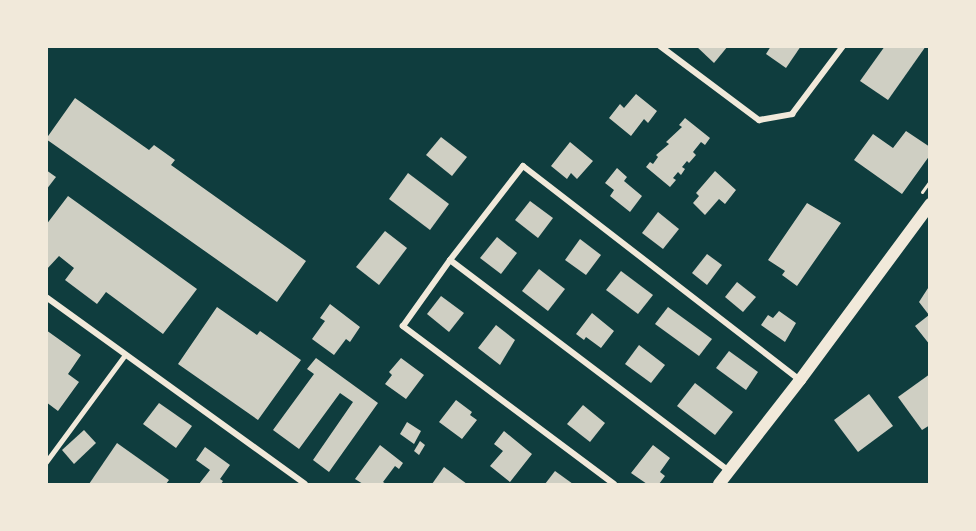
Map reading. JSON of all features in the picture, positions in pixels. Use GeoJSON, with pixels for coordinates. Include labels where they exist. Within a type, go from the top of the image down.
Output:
{"type":"FeatureCollection","features":[{"type":"Feature","properties":{"kind":"main road"},"geometry":{"type":"LineString","coordinates":[[719,484],[800,380],[930,204]]}},
{"type":"Feature","properties":{"kind":"street"},"geometry":{"type":"LineString","coordinates":[[660,46],[759,120],[792,114],[843,46]]}},
{"type":"Feature","properties":{"kind":"street"},"geometry":{"type":"LineString","coordinates":[[614,484],[403,326],[450,260],[523,166],[800,380]]}},
{"type":"Feature","properties":{"kind":"street"},"geometry":{"type":"LineString","coordinates":[[450,260],[729,471]]}},
{"type":"Feature","properties":{"kind":"street"},"geometry":{"type":"LineString","coordinates":[[46,297],[305,484]]}},
{"type":"Feature","properties":{"kind":"lane"},"geometry":{"type":"LineString","coordinates":[[46,462],[125,355]]}},
{"type":"Feature","properties":{"kind":"building"},"geometry":{"type":"Polygon","coordinates":[[[696,46],[728,46],[714,63],[696,46]]]}},
{"type":"Feature","properties":{"kind":"building"},"geometry":{"type":"Polygon","coordinates":[[[771,46],[801,46],[786,68],[766,54],[771,46]]]}},
{"type":"Feature","properties":{"kind":"building"},"geometry":{"type":"Polygon","coordinates":[[[885,46],[926,46],[888,100],[860,81],[885,46]]]}},
{"type":"Feature","properties":{"kind":"building"},"geometry":{"type":"Polygon","coordinates":[[[636,94],[657,111],[648,123],[644,119],[631,136],[609,118],[620,104],[624,108],[636,94]]]}},
{"type":"Feature","properties":{"kind":"building"},"geometry":{"type":"Polygon","coordinates":[[[75,98],[149,150],[154,145],[175,160],[171,165],[306,261],[277,302],[46,139],[75,98]]]}},
{"type":"Feature","properties":{"kind":"building"},"geometry":{"type":"Polygon","coordinates":[[[685,118],[710,138],[705,145],[701,142],[693,152],[696,155],[682,167],[685,169],[681,175],[678,172],[673,178],[676,180],[670,187],[646,167],[650,162],[653,164],[658,157],[656,155],[669,144],[666,142],[682,127],[679,125],[685,118]]]}},
{"type":"Feature","properties":{"kind":"building"},"geometry":{"type":"Polygon","coordinates":[[[906,131],[930,147],[930,155],[902,194],[854,160],[873,134],[893,148],[906,131]]]}},
{"type":"Feature","properties":{"kind":"building"},"geometry":{"type":"Polygon","coordinates":[[[441,137],[467,157],[452,176],[426,155],[441,137]]]}},
{"type":"Feature","properties":{"kind":"building"},"geometry":{"type":"Polygon","coordinates":[[[570,142],[593,161],[577,179],[571,173],[567,179],[551,166],[570,142]]]}},
{"type":"Feature","properties":{"kind":"building"},"geometry":{"type":"Polygon","coordinates":[[[617,168],[627,177],[624,181],[642,196],[630,212],[610,196],[614,190],[605,183],[617,168]]]}},
{"type":"Feature","properties":{"kind":"building"},"geometry":{"type":"Polygon","coordinates":[[[46,170],[56,177],[46,190],[46,170]]]}},
{"type":"Feature","properties":{"kind":"building"},"geometry":{"type":"Polygon","coordinates":[[[715,171],[736,190],[725,204],[719,199],[705,215],[693,203],[699,196],[696,193],[715,171]]]}},
{"type":"Feature","properties":{"kind":"building"},"geometry":{"type":"Polygon","coordinates":[[[408,173],[449,204],[430,230],[389,199],[408,173]]]}},
{"type":"Feature","properties":{"kind":"building"},"geometry":{"type":"Polygon","coordinates":[[[68,196],[197,289],[163,334],[106,292],[97,304],[65,280],[74,268],[59,256],[46,270],[46,225],[68,196]]]}},
{"type":"Feature","properties":{"kind":"building"},"geometry":{"type":"Polygon","coordinates":[[[530,201],[553,218],[538,238],[515,220],[530,201]]]}},
{"type":"Feature","properties":{"kind":"building"},"geometry":{"type":"Polygon","coordinates":[[[807,203],[841,223],[797,286],[782,275],[785,271],[768,260],[807,203]]]}},
{"type":"Feature","properties":{"kind":"building"},"geometry":{"type":"Polygon","coordinates":[[[658,212],[679,229],[663,249],[642,233],[658,212]]]}},
{"type":"Feature","properties":{"kind":"building"},"geometry":{"type":"Polygon","coordinates":[[[385,231],[407,248],[379,285],[356,267],[385,231]]]}},
{"type":"Feature","properties":{"kind":"building"},"geometry":{"type":"Polygon","coordinates":[[[497,237],[517,253],[501,274],[480,258],[497,237]]]}},
{"type":"Feature","properties":{"kind":"building"},"geometry":{"type":"Polygon","coordinates":[[[580,239],[601,255],[586,275],[565,260],[580,239]]]}},
{"type":"Feature","properties":{"kind":"building"},"geometry":{"type":"Polygon","coordinates":[[[707,254],[722,265],[707,285],[692,273],[707,254]]]}},
{"type":"Feature","properties":{"kind":"building"},"geometry":{"type":"Polygon","coordinates":[[[539,269],[565,289],[548,311],[522,291],[539,269]]]}},
{"type":"Feature","properties":{"kind":"building"},"geometry":{"type":"Polygon","coordinates":[[[621,271],[653,295],[638,314],[606,290],[621,271]]]}},
{"type":"Feature","properties":{"kind":"building"},"geometry":{"type":"Polygon","coordinates":[[[737,282],[756,297],[743,312],[725,297],[737,282]]]}},
{"type":"Feature","properties":{"kind":"building"},"geometry":{"type":"Polygon","coordinates":[[[930,285],[930,345],[915,326],[929,315],[919,302],[930,285]]]}},
{"type":"Feature","properties":{"kind":"building"},"geometry":{"type":"Polygon","coordinates":[[[441,296],[464,313],[449,332],[427,314],[441,296]]]}},
{"type":"Feature","properties":{"kind":"building"},"geometry":{"type":"Polygon","coordinates":[[[330,304],[360,327],[350,342],[346,339],[334,355],[312,339],[325,321],[320,318],[330,304]]]}},
{"type":"Feature","properties":{"kind":"building"},"geometry":{"type":"Polygon","coordinates":[[[217,307],[257,335],[260,331],[301,360],[258,420],[178,364],[217,307]]]}},
{"type":"Feature","properties":{"kind":"building"},"geometry":{"type":"Polygon","coordinates":[[[668,307],[712,339],[699,356],[655,324],[668,307]]]}},
{"type":"Feature","properties":{"kind":"building"},"geometry":{"type":"Polygon","coordinates":[[[779,311],[796,323],[785,342],[761,325],[768,315],[773,318],[779,311]]]}},
{"type":"Feature","properties":{"kind":"building"},"geometry":{"type":"Polygon","coordinates":[[[592,313],[614,331],[601,348],[586,337],[584,340],[576,334],[592,313]]]}},
{"type":"Feature","properties":{"kind":"building"},"geometry":{"type":"Polygon","coordinates":[[[496,325],[515,340],[500,365],[478,348],[496,325]]]}},
{"type":"Feature","properties":{"kind":"building"},"geometry":{"type":"Polygon","coordinates":[[[46,330],[81,355],[68,374],[79,382],[58,411],[46,402],[46,330]]]}},
{"type":"Feature","properties":{"kind":"building"},"geometry":{"type":"Polygon","coordinates":[[[639,345],[665,365],[651,383],[625,364],[639,345]]]}},
{"type":"Feature","properties":{"kind":"building"},"geometry":{"type":"Polygon","coordinates":[[[729,351],[758,372],[746,390],[716,368],[729,351]]]}},
{"type":"Feature","properties":{"kind":"building"},"geometry":{"type":"Polygon","coordinates":[[[316,358],[378,403],[329,472],[313,460],[353,402],[340,393],[299,449],[273,430],[314,374],[307,369],[316,358]]]}},
{"type":"Feature","properties":{"kind":"building"},"geometry":{"type":"Polygon","coordinates":[[[401,358],[424,375],[406,399],[385,384],[392,375],[389,372],[401,358]]]}},
{"type":"Feature","properties":{"kind":"building"},"geometry":{"type":"Polygon","coordinates":[[[930,374],[930,425],[922,430],[898,397],[930,374]]]}},
{"type":"Feature","properties":{"kind":"building"},"geometry":{"type":"Polygon","coordinates":[[[695,383],[733,412],[715,435],[677,406],[695,383]]]}},
{"type":"Feature","properties":{"kind":"building"},"geometry":{"type":"Polygon","coordinates":[[[869,394],[893,426],[858,452],[834,420],[869,394]]]}},
{"type":"Feature","properties":{"kind":"building"},"geometry":{"type":"Polygon","coordinates":[[[456,400],[472,412],[470,415],[477,420],[462,439],[439,422],[456,400]]]}},
{"type":"Feature","properties":{"kind":"building"},"geometry":{"type":"Polygon","coordinates":[[[159,403],[192,426],[176,448],[143,424],[159,403]]]}},
{"type":"Feature","properties":{"kind":"building"},"geometry":{"type":"Polygon","coordinates":[[[583,405],[605,423],[590,442],[567,424],[583,405]]]}},
{"type":"Feature","properties":{"kind":"building"},"geometry":{"type":"Polygon","coordinates":[[[407,422],[421,431],[414,444],[400,434],[407,422]]]}},
{"type":"Feature","properties":{"kind":"building"},"geometry":{"type":"Polygon","coordinates":[[[84,430],[96,443],[74,464],[62,450],[84,430]]]}},
{"type":"Feature","properties":{"kind":"building"},"geometry":{"type":"Polygon","coordinates":[[[504,431],[532,454],[510,482],[490,466],[503,451],[494,444],[504,431]]]}},
{"type":"Feature","properties":{"kind":"building"},"geometry":{"type":"Polygon","coordinates":[[[420,441],[425,445],[419,455],[414,451],[420,441]]]}},
{"type":"Feature","properties":{"kind":"building"},"geometry":{"type":"Polygon","coordinates":[[[117,443],[169,480],[166,484],[89,484],[117,443]]]}},
{"type":"Feature","properties":{"kind":"building"},"geometry":{"type":"Polygon","coordinates":[[[380,445],[403,463],[399,469],[395,466],[383,482],[386,484],[363,484],[355,479],[380,445]]]}},
{"type":"Feature","properties":{"kind":"building"},"geometry":{"type":"Polygon","coordinates":[[[653,445],[670,458],[660,472],[665,476],[659,484],[647,484],[631,473],[653,445]]]}},
{"type":"Feature","properties":{"kind":"building"},"geometry":{"type":"Polygon","coordinates":[[[205,447],[230,465],[220,479],[223,481],[221,484],[199,484],[210,470],[196,460],[205,447]]]}},
{"type":"Feature","properties":{"kind":"building"},"geometry":{"type":"Polygon","coordinates":[[[444,467],[467,484],[432,484],[444,467]]]}},
{"type":"Feature","properties":{"kind":"building"},"geometry":{"type":"Polygon","coordinates":[[[555,471],[573,484],[545,484],[555,471]]]}}]}
